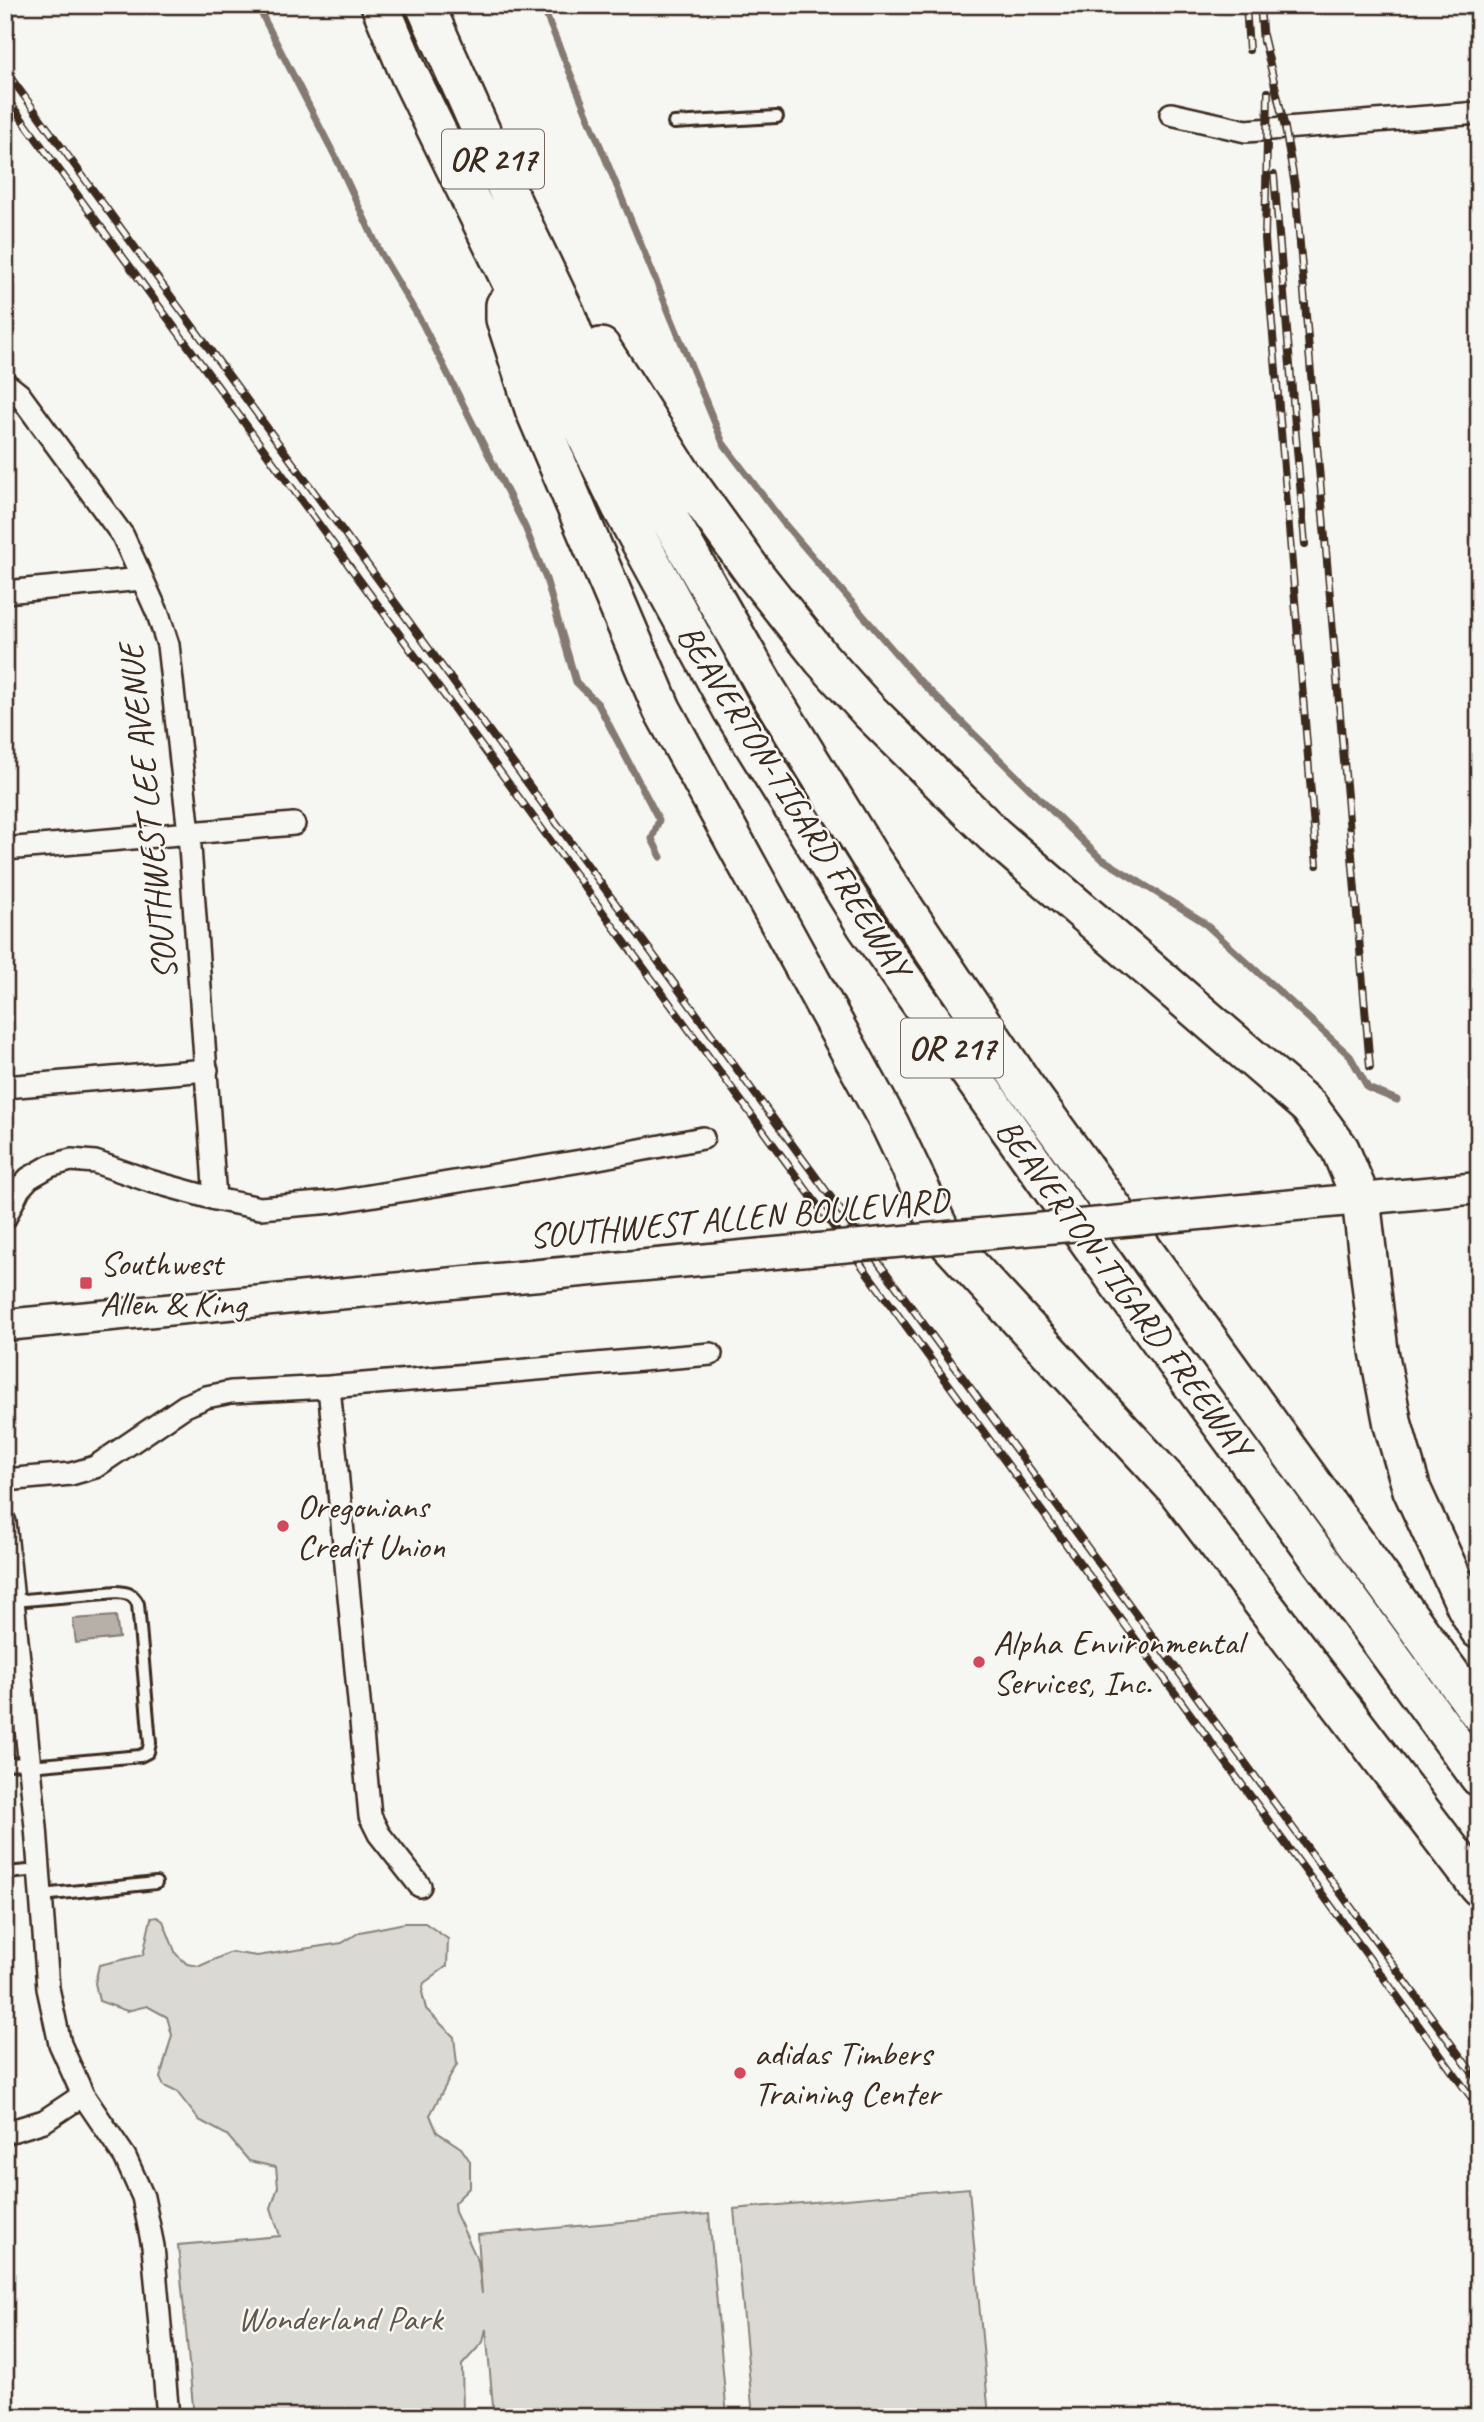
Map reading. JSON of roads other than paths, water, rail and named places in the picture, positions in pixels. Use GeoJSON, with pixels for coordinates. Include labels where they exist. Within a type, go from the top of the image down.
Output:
{"type":"FeatureCollection","features":[{"type":"Feature","properties":{"kind":"highway","name":"BEAVERTON-TIGARD FREEWAY"},"geometry":{"type":"LineString","coordinates":[[380,5],[410,76],[621,507],[732,710],[866,926],[1121,1287],[1479,1777]]}},
{"type":"Feature","properties":{"kind":"highway","name":"BEAVERTON-TIGARD FREEWAY"},"geometry":{"type":"LineString","coordinates":[[425,5],[565,312],[585,363],[766,690],[885,879],[1024,1085],[1479,1713]]}},
{"type":"Feature","properties":{"kind":"highway"},"geometry":{"type":"LineString","coordinates":[[504,269],[505,319],[534,409],[662,709],[890,1125],[944,1238],[1175,1488],[1479,1887]]}},
{"type":"Feature","properties":{"kind":"highway"},"geometry":{"type":"LineString","coordinates":[[565,312],[604,350],[681,472],[755,576],[822,659],[868,710],[994,835],[1309,1107],[1340,1149],[1361,1199],[1379,1351],[1393,1425],[1412,1490],[1479,1630]]}},
{"type":"Feature","properties":{"kind":"main road","name":"SOUTHWEST ALLEN BOULEVARD"},"geometry":{"type":"LineString","coordinates":[[5,1325],[1479,1188]]}},
{"type":"Feature","properties":{"kind":"street"},"geometry":{"type":"LineString","coordinates":[[1171,114],[1246,131],[1479,113]]}},
{"type":"Feature","properties":{"kind":"street","name":"SOUTHWEST LEE AVENUE"},"geometry":{"type":"LineString","coordinates":[[5,383],[19,394],[123,536],[158,614],[168,645],[189,833],[215,1199]]}},
{"type":"Feature","properties":{"kind":"street"},"geometry":{"type":"LineString","coordinates":[[5,592],[142,579]]}},
{"type":"Feature","properties":{"kind":"street"},"geometry":{"type":"LineString","coordinates":[[5,849],[294,824]]}},
{"type":"Feature","properties":{"kind":"street"},"geometry":{"type":"LineString","coordinates":[[5,1087],[207,1070]]}},
{"type":"Feature","properties":{"kind":"street"},"geometry":{"type":"LineString","coordinates":[[5,1218],[19,1189],[29,1178],[50,1166],[71,1160],[94,1162],[215,1199],[260,1208],[333,1202],[703,1138]]}},
{"type":"Feature","properties":{"kind":"street"},"geometry":{"type":"LineString","coordinates":[[5,1480],[71,1474],[95,1467],[185,1406],[206,1397],[232,1392],[329,1387],[711,1354]]}},
{"type":"Feature","properties":{"kind":"street"},"geometry":{"type":"LineString","coordinates":[[329,1387],[370,1816],[379,1834],[420,1886]]}},
{"type":"Feature","properties":{"kind":"street"},"geometry":{"type":"LineString","coordinates":[[5,1522],[40,1870],[48,1988],[60,2045],[83,2095],[125,2157],[143,2197],[153,2246],[168,2417]]}},
{"type":"Feature","properties":{"kind":"street"},"geometry":{"type":"LineString","coordinates":[[5,2133],[44,2121],[83,2095]]}},
{"type":"Feature","properties":{"kind":"lane"},"geometry":{"type":"LineString","coordinates":[[674,123],[777,117]]}},
{"type":"Feature","properties":{"kind":"lane"},"geometry":{"type":"LineString","coordinates":[[5,1765],[140,1756],[148,1752],[150,1743],[138,1604],[135,1597],[128,1592],[117,1592],[13,1601]]}},
{"type":"Feature","properties":{"kind":"lane"},"geometry":{"type":"LineString","coordinates":[[5,1873],[40,1870]]}},
{"type":"Feature","properties":{"kind":"lane"},"geometry":{"type":"LineString","coordinates":[[42,1895],[156,1884]]}},
{"type":"Feature","properties":{"kind":"waterway"},"geometry":{"type":"LineString","coordinates":[[257,5],[339,164],[380,252],[422,323],[525,527],[546,579],[576,682],[598,704],[659,820],[652,839],[661,857]]}},
{"type":"Feature","properties":{"kind":"waterway"},"geometry":{"type":"LineString","coordinates":[[542,5],[723,443],[782,521],[916,677],[1099,857],[1202,921],[1350,1056],[1368,1088],[1397,1100]]}},
{"type":"Feature","properties":{"kind":"railway"},"geometry":{"type":"LineString","coordinates":[[1246,5],[1249,50]]}},
{"type":"Feature","properties":{"kind":"railway"},"geometry":{"type":"LineString","coordinates":[[1260,5],[1263,42]]}},
{"type":"Feature","properties":{"kind":"railway"},"geometry":{"type":"LineString","coordinates":[[1263,35],[1285,128],[1295,186],[1370,1067]]}},
{"type":"Feature","properties":{"kind":"railway"},"geometry":{"type":"LineString","coordinates":[[5,70],[1479,2082]]}},
{"type":"Feature","properties":{"kind":"railway"},"geometry":{"type":"LineString","coordinates":[[1268,92],[1265,239],[1317,865]]}},
{"type":"Feature","properties":{"kind":"railway"},"geometry":{"type":"LineString","coordinates":[[5,96],[1479,2108]]}},
{"type":"Feature","properties":{"kind":"railway"},"geometry":{"type":"LineString","coordinates":[[1274,175],[1305,544]]}},
{"type":"Feature","properties":{"kind":"place","name":"Southwest Allen & King"},"geometry":{"type":"Point","coordinates":[86,1283]}},
{"type":"Feature","properties":{"kind":"place","name":"Oregonians Credit Union"},"geometry":{"type":"Point","coordinates":[283,1526]}},
{"type":"Feature","properties":{"kind":"place","name":"Alpha Environmental Services, Inc."},"geometry":{"type":"Point","coordinates":[979,1662]}},
{"type":"Feature","properties":{"kind":"place","name":"adidas Timbers Training Center"},"geometry":{"type":"Point","coordinates":[740,2073]}},
{"type":"Feature","properties":{"kind":"park label","name":"Wonderland Park"},"geometry":{"type":"Point","coordinates":[340,2318]}}]}
